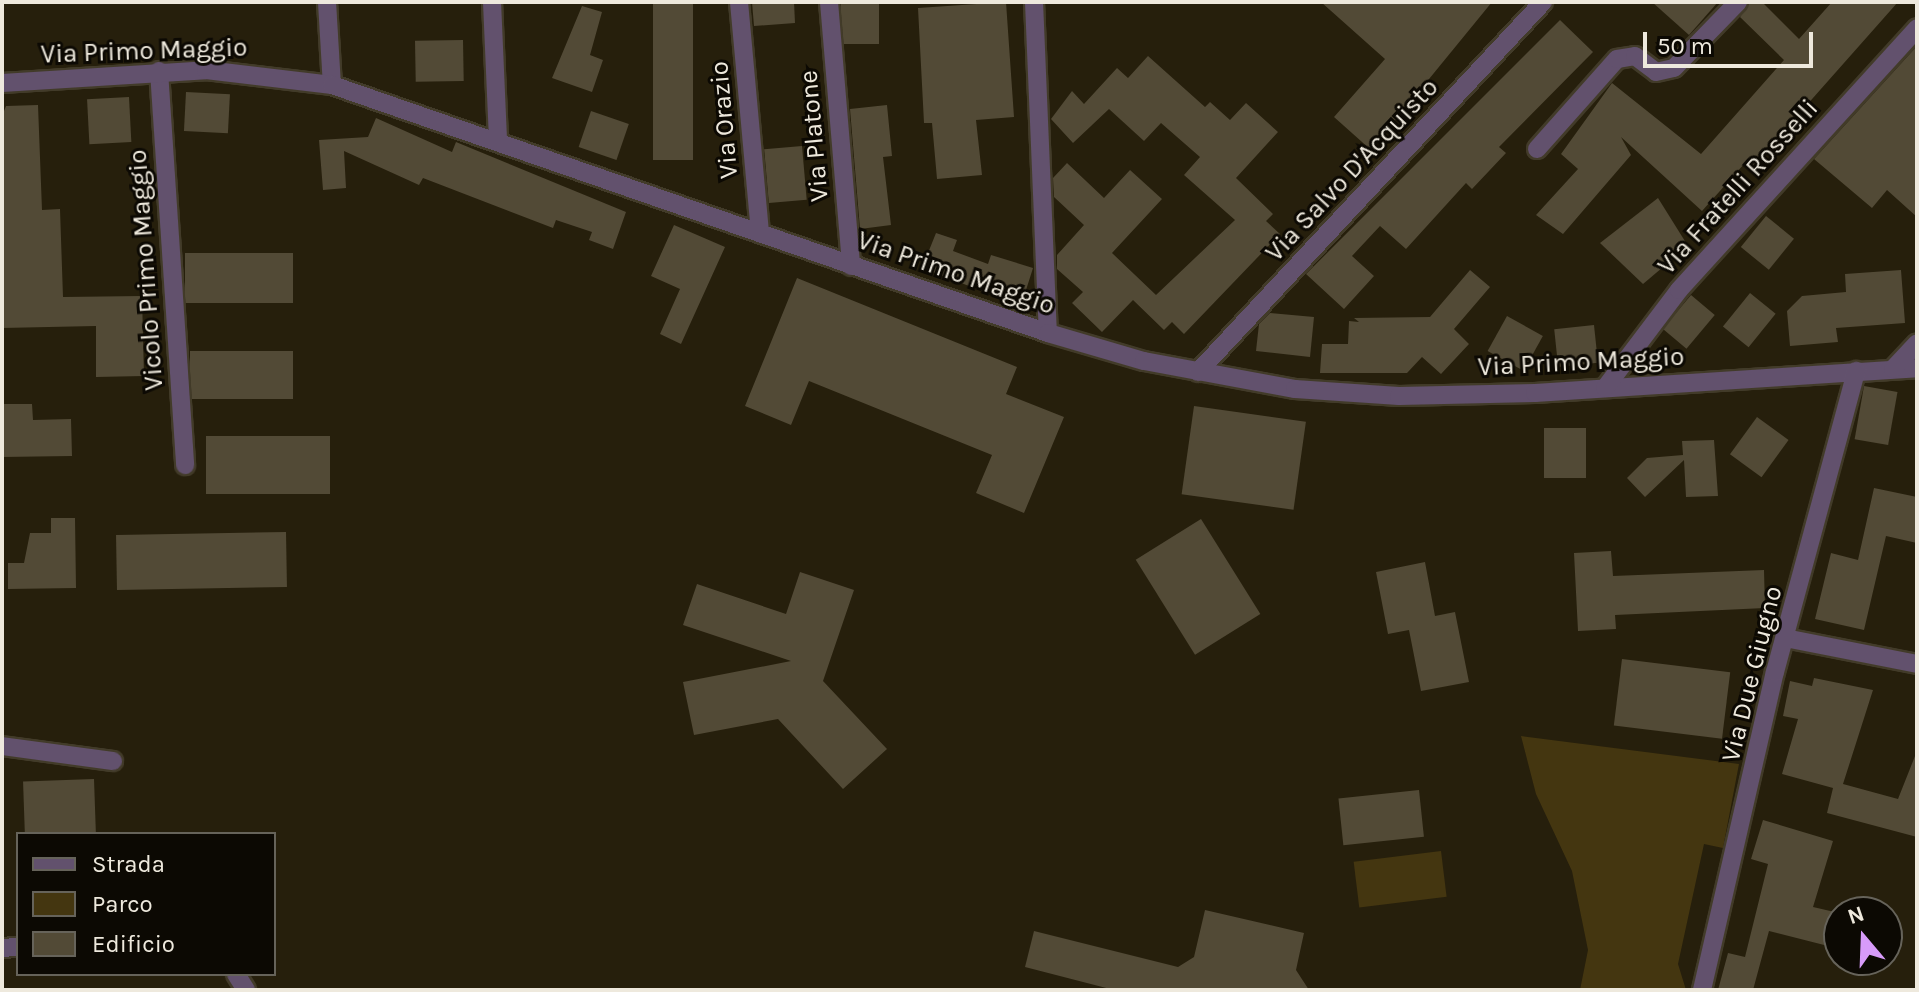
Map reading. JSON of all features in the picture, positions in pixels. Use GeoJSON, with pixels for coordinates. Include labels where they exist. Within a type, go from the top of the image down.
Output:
{"type":"FeatureCollection","features":[{"type":"Feature","properties":{"kind":"street"},"geometry":{"type":"LineString","coordinates":[[327,2],[332,85]]}},
{"type":"Feature","properties":{"kind":"street"},"geometry":{"type":"LineString","coordinates":[[492,2],[498,142]]}},
{"type":"Feature","properties":{"kind":"street","name":"Via Orazio"},"geometry":{"type":"LineString","coordinates":[[739,2],[760,233]]}},
{"type":"Feature","properties":{"kind":"street","name":"Via Platone"},"geometry":{"type":"LineString","coordinates":[[829,2],[851,266]]}},
{"type":"Feature","properties":{"kind":"street"},"geometry":{"type":"LineString","coordinates":[[1034,2],[1048,333]]}},
{"type":"Feature","properties":{"kind":"street","name":"Via Salvo D'Acquisto"},"geometry":{"type":"LineString","coordinates":[[1198,372],[1543,2]]}},
{"type":"Feature","properties":{"kind":"street"},"geometry":{"type":"LineString","coordinates":[[1537,149],[1617,59],[1635,56],[1656,72],[1674,68],[1738,2]]}},
{"type":"Feature","properties":{"kind":"street","name":"Via Fratelli Rosselli"},"geometry":{"type":"LineString","coordinates":[[1605,388],[1679,290],[1917,28]]}},
{"type":"Feature","properties":{"kind":"street","name":"Via Primo Maggio"},"geometry":{"type":"LineString","coordinates":[[2,83],[159,71],[241,71],[332,85],[1048,333],[1198,372],[1356,395],[1605,388],[1917,368]]}},
{"type":"Feature","properties":{"kind":"street","name":"Vicolo Primo Maggio"},"geometry":{"type":"LineString","coordinates":[[159,71],[185,465]]}},
{"type":"Feature","properties":{"kind":"street"},"geometry":{"type":"LineString","coordinates":[[1893,369],[1917,343]]}},
{"type":"Feature","properties":{"kind":"street","name":"Via Due Giugno"},"geometry":{"type":"LineString","coordinates":[[1702,990],[1785,638],[1856,371]]}},
{"type":"Feature","properties":{"kind":"street"},"geometry":{"type":"LineString","coordinates":[[1785,638],[1917,664]]}},
{"type":"Feature","properties":{"kind":"street"},"geometry":{"type":"LineString","coordinates":[[2,746],[113,761]]}},
{"type":"Feature","properties":{"kind":"green space"},"geometry":{"type":"Polygon","coordinates":[[[1521,736],[1739,764],[1723,848],[1704,844],[1678,964],[1686,990],[1580,990],[1588,950],[1572,871],[1536,794],[1521,736]]]}},
{"type":"Feature","properties":{"kind":"green space"},"geometry":{"type":"Polygon","coordinates":[[[1441,851],[1447,897],[1359,907],[1354,862],[1441,851]]]}},
{"type":"Feature","properties":{"kind":"building"},"geometry":{"type":"Polygon","coordinates":[[[653,2],[693,2],[693,160],[653,160],[653,2]]]}},
{"type":"Feature","properties":{"kind":"building"},"geometry":{"type":"Polygon","coordinates":[[[752,2],[794,2],[795,23],[754,26],[752,2]]]}},
{"type":"Feature","properties":{"kind":"building"},"geometry":{"type":"Polygon","coordinates":[[[841,2],[879,2],[879,44],[841,44],[841,2]]]}},
{"type":"Feature","properties":{"kind":"building"},"geometry":{"type":"Polygon","coordinates":[[[1006,2],[1014,117],[976,120],[982,175],[937,179],[932,123],[924,123],[918,8],[1006,2]]]}},
{"type":"Feature","properties":{"kind":"building"},"geometry":{"type":"Polygon","coordinates":[[[1321,2],[1492,2],[1371,150],[1334,117],[1385,59],[1321,2]]]}},
{"type":"Feature","properties":{"kind":"building"},"geometry":{"type":"Polygon","coordinates":[[[1652,2],[1718,2],[1689,35],[1652,2]]]}},
{"type":"Feature","properties":{"kind":"building"},"geometry":{"type":"Polygon","coordinates":[[[1750,2],[1762,2],[1799,39],[1832,2],[1898,2],[1751,168],[1745,163],[1702,211],[1621,137],[1631,155],[1563,234],[1536,215],[1578,169],[1561,154],[1612,83],[1701,154],[1784,60],[1740,17],[1750,2]]]}},
{"type":"Feature","properties":{"kind":"building"},"geometry":{"type":"Polygon","coordinates":[[[582,6],[602,12],[590,55],[603,60],[592,92],[552,78],[582,6]]]}},
{"type":"Feature","properties":{"kind":"building"},"geometry":{"type":"Polygon","coordinates":[[[1560,20],[1593,52],[1499,147],[1506,153],[1472,189],[1466,183],[1406,249],[1380,226],[1352,256],[1374,276],[1344,309],[1306,274],[1560,20]]]}},
{"type":"Feature","properties":{"kind":"building"},"geometry":{"type":"Polygon","coordinates":[[[463,40],[464,81],[416,82],[415,41],[463,40]]]}},
{"type":"Feature","properties":{"kind":"building"},"geometry":{"type":"Polygon","coordinates":[[[1917,46],[1917,217],[1887,190],[1872,208],[1814,159],[1917,46]]]}},
{"type":"Feature","properties":{"kind":"building"},"geometry":{"type":"Polygon","coordinates":[[[1148,56],[1205,107],[1210,102],[1230,120],[1246,103],[1278,132],[1236,178],[1273,214],[1266,221],[1280,234],[1184,334],[1172,322],[1164,330],[1133,300],[1102,332],[1072,303],[1083,292],[1057,269],[1057,255],[1084,225],[1054,197],[1053,178],[1067,163],[1104,198],[1130,170],[1162,199],[1112,253],[1156,295],[1235,220],[1184,175],[1200,157],[1161,123],[1144,141],[1109,109],[1073,143],[1051,119],[1072,91],[1084,104],[1117,68],[1128,78],[1148,56]]]}},
{"type":"Feature","properties":{"kind":"building"},"geometry":{"type":"Polygon","coordinates":[[[186,92],[230,94],[228,133],[184,131],[186,92]]]}},
{"type":"Feature","properties":{"kind":"building"},"geometry":{"type":"Polygon","coordinates":[[[129,97],[131,142],[89,144],[87,99],[129,97]]]}},
{"type":"Feature","properties":{"kind":"building"},"geometry":{"type":"Polygon","coordinates":[[[38,105],[42,210],[60,209],[63,297],[142,296],[144,376],[96,377],[96,326],[2,328],[2,116],[6,106],[38,105]]]}},
{"type":"Feature","properties":{"kind":"building"},"geometry":{"type":"Polygon","coordinates":[[[887,105],[892,156],[883,157],[891,225],[860,229],[850,109],[887,105]]]}},
{"type":"Feature","properties":{"kind":"building"},"geometry":{"type":"Polygon","coordinates":[[[591,111],[629,124],[616,160],[579,147],[591,111]]]}},
{"type":"Feature","properties":{"kind":"building"},"geometry":{"type":"Polygon","coordinates":[[[376,118],[452,152],[456,142],[626,212],[613,249],[589,240],[592,232],[556,220],[553,228],[423,178],[419,185],[344,151],[346,188],[323,190],[319,140],[368,137],[376,118]]]}},
{"type":"Feature","properties":{"kind":"building"},"geometry":{"type":"Polygon","coordinates":[[[802,146],[807,200],[769,203],[764,149],[802,146]]]}},
{"type":"Feature","properties":{"kind":"building"},"geometry":{"type":"Polygon","coordinates":[[[1658,198],[1688,246],[1643,284],[1600,243],[1658,198]]]}},
{"type":"Feature","properties":{"kind":"building"},"geometry":{"type":"Polygon","coordinates":[[[1766,216],[1794,239],[1769,270],[1741,247],[1766,216]]]}},
{"type":"Feature","properties":{"kind":"building"},"geometry":{"type":"Polygon","coordinates":[[[674,225],[725,247],[681,344],[660,334],[680,289],[651,276],[674,225]]]}},
{"type":"Feature","properties":{"kind":"building"},"geometry":{"type":"Polygon","coordinates":[[[936,233],[957,240],[953,251],[988,264],[991,255],[1033,268],[1021,306],[922,268],[936,233]]]}},
{"type":"Feature","properties":{"kind":"building"},"geometry":{"type":"Polygon","coordinates":[[[185,253],[293,253],[293,303],[185,303],[185,253]]]}},
{"type":"Feature","properties":{"kind":"building"},"geometry":{"type":"Polygon","coordinates":[[[1470,270],[1490,287],[1454,329],[1469,344],[1441,374],[1422,357],[1407,373],[1320,373],[1322,344],[1348,344],[1349,321],[1359,322],[1354,318],[1430,317],[1470,270]]]}},
{"type":"Feature","properties":{"kind":"building"},"geometry":{"type":"Polygon","coordinates":[[[1901,270],[1905,323],[1836,328],[1838,342],[1790,346],[1787,311],[1802,296],[1846,292],[1845,274],[1901,270]]]}},
{"type":"Feature","properties":{"kind":"building"},"geometry":{"type":"Polygon","coordinates":[[[797,278],[1017,367],[1006,394],[1064,417],[1024,513],[976,493],[992,455],[809,381],[791,425],[745,406],[797,278]]]}},
{"type":"Feature","properties":{"kind":"building"},"geometry":{"type":"Polygon","coordinates":[[[1750,293],[1776,314],[1749,347],[1723,326],[1750,293]]]}},
{"type":"Feature","properties":{"kind":"building"},"geometry":{"type":"Polygon","coordinates":[[[1691,295],[1715,315],[1686,349],[1663,329],[1691,295]]]}},
{"type":"Feature","properties":{"kind":"building"},"geometry":{"type":"Polygon","coordinates":[[[1270,313],[1314,317],[1310,357],[1256,351],[1259,324],[1270,313]]]}},
{"type":"Feature","properties":{"kind":"building"},"geometry":{"type":"Polygon","coordinates":[[[1507,316],[1543,336],[1523,371],[1488,351],[1507,316]]]}},
{"type":"Feature","properties":{"kind":"building"},"geometry":{"type":"Polygon","coordinates":[[[1594,325],[1598,363],[1558,367],[1554,329],[1594,325]]]}},
{"type":"Feature","properties":{"kind":"building"},"geometry":{"type":"Polygon","coordinates":[[[190,351],[293,351],[293,399],[190,399],[190,351]]]}},
{"type":"Feature","properties":{"kind":"building"},"geometry":{"type":"Polygon","coordinates":[[[1864,386],[1897,392],[1888,445],[1855,439],[1864,386]]]}},
{"type":"Feature","properties":{"kind":"building"},"geometry":{"type":"Polygon","coordinates":[[[2,404],[32,404],[33,420],[71,419],[72,456],[2,457],[2,404]]]}},
{"type":"Feature","properties":{"kind":"building"},"geometry":{"type":"Polygon","coordinates":[[[1194,406],[1306,422],[1294,510],[1182,494],[1194,406]]]}},
{"type":"Feature","properties":{"kind":"building"},"geometry":{"type":"Polygon","coordinates":[[[1757,417],[1789,440],[1762,477],[1730,454],[1757,417]]]}},
{"type":"Feature","properties":{"kind":"building"},"geometry":{"type":"Polygon","coordinates":[[[1544,428],[1586,428],[1586,478],[1544,478],[1544,428]]]}},
{"type":"Feature","properties":{"kind":"building"},"geometry":{"type":"Polygon","coordinates":[[[206,436],[330,436],[330,494],[206,494],[206,436]]]}},
{"type":"Feature","properties":{"kind":"building"},"geometry":{"type":"Polygon","coordinates":[[[1714,440],[1718,496],[1686,497],[1684,460],[1645,497],[1627,478],[1647,458],[1683,455],[1682,441],[1714,440]]]}},
{"type":"Feature","properties":{"kind":"building"},"geometry":{"type":"Polygon","coordinates":[[[1874,488],[1917,497],[1917,543],[1886,536],[1864,630],[1815,619],[1831,553],[1858,560],[1874,488]]]}},
{"type":"Feature","properties":{"kind":"building"},"geometry":{"type":"Polygon","coordinates":[[[51,518],[75,518],[76,588],[8,589],[8,563],[24,563],[30,533],[51,533],[51,518]]]}},
{"type":"Feature","properties":{"kind":"building"},"geometry":{"type":"Polygon","coordinates":[[[1201,519],[1260,614],[1195,655],[1136,560],[1201,519]]]}},
{"type":"Feature","properties":{"kind":"building"},"geometry":{"type":"Polygon","coordinates":[[[286,532],[287,587],[117,590],[116,535],[286,532]]]}},
{"type":"Feature","properties":{"kind":"building"},"geometry":{"type":"Polygon","coordinates":[[[1611,551],[1613,576],[1764,570],[1765,608],[1615,615],[1616,629],[1578,631],[1574,553],[1611,551]]]}},
{"type":"Feature","properties":{"kind":"building"},"geometry":{"type":"Polygon","coordinates":[[[1425,562],[1435,616],[1455,612],[1469,682],[1421,691],[1409,630],[1388,634],[1376,572],[1425,562]]]}},
{"type":"Feature","properties":{"kind":"building"},"geometry":{"type":"Polygon","coordinates":[[[800,572],[854,590],[823,681],[887,749],[843,789],[778,719],[694,735],[683,682],[791,661],[683,625],[697,584],[786,614],[800,572]]]}},
{"type":"Feature","properties":{"kind":"building"},"geometry":{"type":"Polygon","coordinates":[[[1622,659],[1730,672],[1722,739],[1614,726],[1622,659]]]}},
{"type":"Feature","properties":{"kind":"building"},"geometry":{"type":"Polygon","coordinates":[[[1814,678],[1873,690],[1843,784],[1898,799],[1917,751],[1917,837],[1827,813],[1833,788],[1782,774],[1798,719],[1783,716],[1790,681],[1812,686],[1814,678]]]}},
{"type":"Feature","properties":{"kind":"building"},"geometry":{"type":"Polygon","coordinates":[[[94,779],[96,832],[25,832],[23,781],[94,779]]]}},
{"type":"Feature","properties":{"kind":"building"},"geometry":{"type":"Polygon","coordinates":[[[1419,790],[1424,837],[1343,845],[1338,798],[1419,790]]]}},
{"type":"Feature","properties":{"kind":"building"},"geometry":{"type":"Polygon","coordinates":[[[1763,820],[1833,841],[1813,907],[1823,909],[1823,945],[1769,931],[1753,990],[1718,990],[1728,953],[1745,957],[1768,864],[1751,859],[1763,820]]]}},
{"type":"Feature","properties":{"kind":"building"},"geometry":{"type":"Polygon","coordinates":[[[1205,910],[1304,933],[1296,970],[1309,990],[1114,990],[1025,967],[1034,931],[1178,967],[1194,957],[1205,910]]]}}]}
